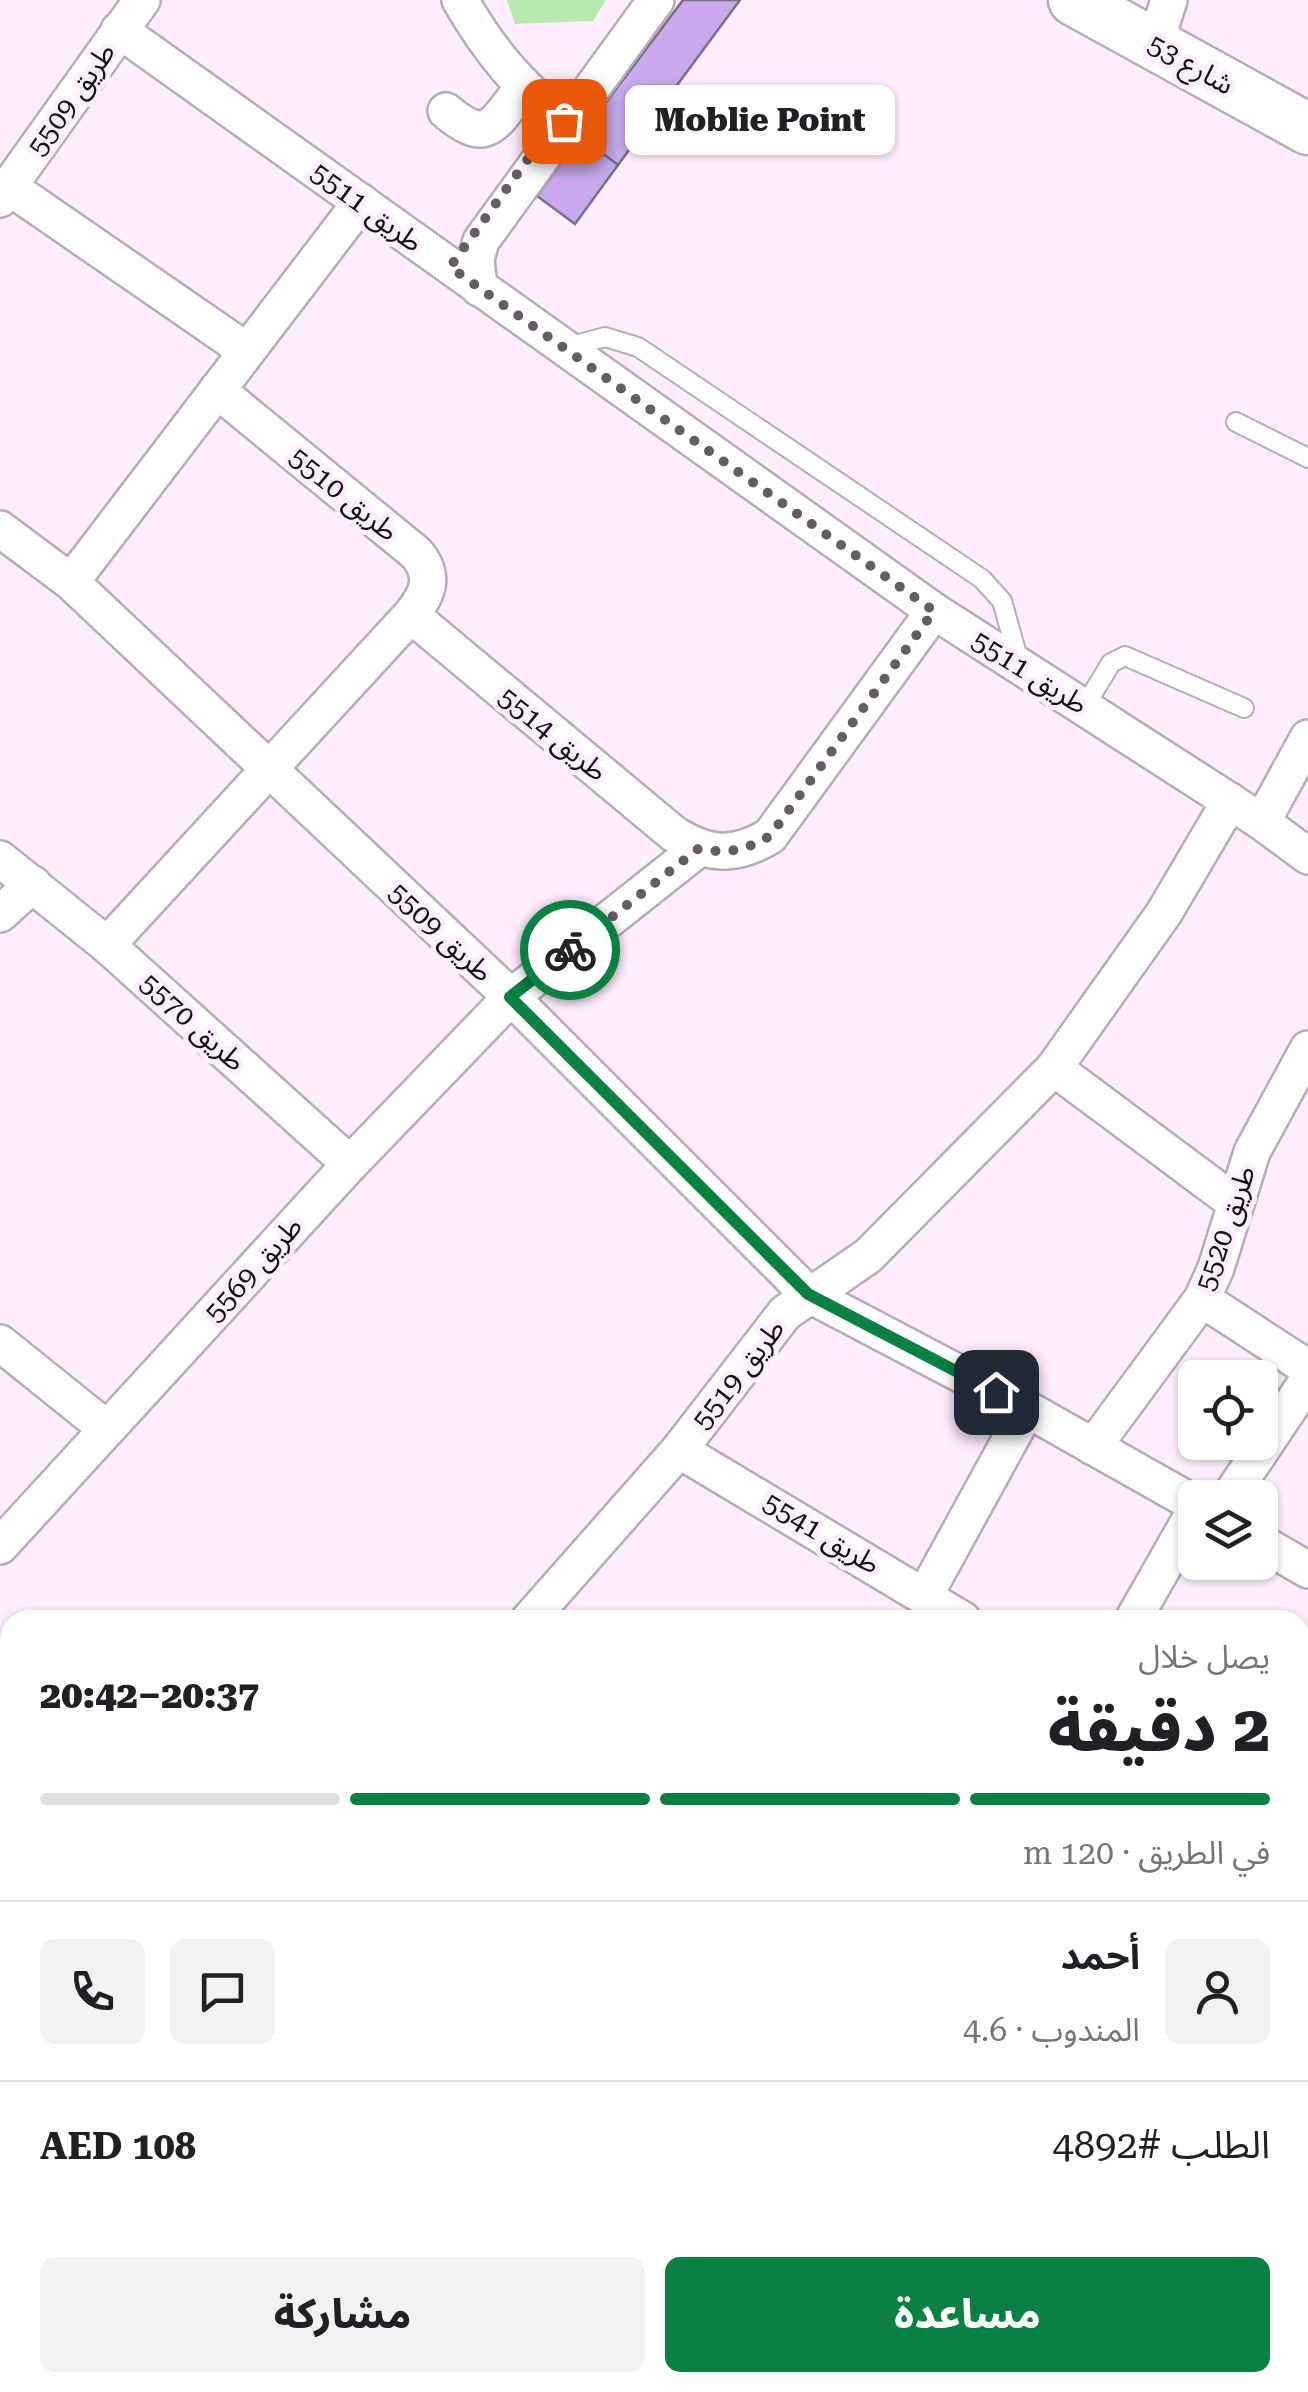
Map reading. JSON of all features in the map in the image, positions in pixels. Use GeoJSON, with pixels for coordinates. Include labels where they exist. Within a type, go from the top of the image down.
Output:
{"type":"FeatureCollection","features":[{"type":"Feature","properties":{"kind":"street","name":"طريق 5509"},"geometry":{"type":"LineString","coordinates":[[4,193],[142,0]]}},
{"type":"Feature","properties":{"kind":"street"},"geometry":{"type":"LineString","coordinates":[[460,0],[487,47],[522,89],[564,121]]}},
{"type":"Feature","properties":{"kind":"street","name":"شارع 53"},"geometry":{"type":"LineString","coordinates":[[1074,0],[1162,22],[1308,129]]}},
{"type":"Feature","properties":{"kind":"street"},"geometry":{"type":"LineString","coordinates":[[464,277],[476,259],[481,241],[647,4]]}},
{"type":"Feature","properties":{"kind":"street","name":"طريق 5511"},"geometry":{"type":"LineString","coordinates":[[120,30],[934,611],[1085,706],[1308,856]]}},
{"type":"Feature","properties":{"kind":"street"},"geometry":{"type":"LineString","coordinates":[[446,111],[470,130],[481,132],[492,127],[522,89]]}},
{"type":"Feature","properties":{"kind":"street"},"geometry":{"type":"LineString","coordinates":[[4,193],[247,351]]}},
{"type":"Feature","properties":{"kind":"street"},"geometry":{"type":"LineString","coordinates":[[71,582],[361,202]]}},
{"type":"Feature","properties":{"kind":"street","name":"طريق 5510"},"geometry":{"type":"LineString","coordinates":[[218,390],[416,553],[428,567],[429,584],[411,614]]}},
{"type":"Feature","properties":{"kind":"street","name":"طريق 5509"},"geometry":{"type":"LineString","coordinates":[[0,529],[71,582],[510,997],[808,1294],[1027,1408],[1178,1498]]}},
{"type":"Feature","properties":{"kind":"street"},"geometry":{"type":"LineString","coordinates":[[510,997],[698,849],[723,854],[748,849],[770,836],[934,611]]}},
{"type":"Feature","properties":{"kind":"street"},"geometry":{"type":"LineString","coordinates":[[107,944],[411,614]]}},
{"type":"Feature","properties":{"kind":"street","name":"طريق 5514"},"geometry":{"type":"LineString","coordinates":[[411,614],[698,849]]}},
{"type":"Feature","properties":{"kind":"street"},"geometry":{"type":"LineString","coordinates":[[1262,822],[1308,738]]}},
{"type":"Feature","properties":{"kind":"street","name":"طريق 5519"},"geometry":{"type":"LineString","coordinates":[[538,1610],[679,1450],[762,1338],[808,1294],[868,1256],[1054,1068],[1164,913],[1230,801]]}},
{"type":"Feature","properties":{"kind":"street","name":"طريق 5570"},"geometry":{"type":"LineString","coordinates":[[0,859],[107,944],[350,1164]]}},
{"type":"Feature","properties":{"kind":"street"},"geometry":{"type":"LineString","coordinates":[[0,914],[33,884]]}},
{"type":"Feature","properties":{"kind":"street","name":"طريق 5569"},"geometry":{"type":"LineString","coordinates":[[0,1546],[350,1164],[510,997]]}},
{"type":"Feature","properties":{"kind":"street","name":"طريق 5520"},"geometry":{"type":"LineString","coordinates":[[1093,1448],[1202,1299],[1216,1268],[1234,1202],[1274,1104],[1308,1049]]}},
{"type":"Feature","properties":{"kind":"street"},"geometry":{"type":"LineString","coordinates":[[1054,1068],[1234,1202]]}},
{"type":"Feature","properties":{"kind":"street"},"geometry":{"type":"LineString","coordinates":[[1202,1299],[1308,1368]]}},
{"type":"Feature","properties":{"kind":"street"},"geometry":{"type":"LineString","coordinates":[[0,1343],[106,1430]]}},
{"type":"Feature","properties":{"kind":"street"},"geometry":{"type":"LineString","coordinates":[[1240,1480],[1308,1380]]}},
{"type":"Feature","properties":{"kind":"street"},"geometry":{"type":"LineString","coordinates":[[926,1595],[1027,1408]]}},
{"type":"Feature","properties":{"kind":"street","name":"طريق 5541"},"geometry":{"type":"LineString","coordinates":[[679,1450],[948,1610]]}},
{"type":"Feature","properties":{"kind":"street","name":"طريق 5509"},"geometry":{"type":"LineString","coordinates":[[1139,1610],[1178,1539]]}},
{"type":"Feature","properties":{"kind":"street"},"geometry":{"type":"LineString","coordinates":[[1278,1552],[1308,1570]]}},
{"type":"Feature","properties":{"kind":"lane"},"geometry":{"type":"LineString","coordinates":[[561,348],[604,337],[638,347],[982,578],[1002,602],[1020,665]]}},
{"type":"Feature","properties":{"kind":"lane"},"geometry":{"type":"LineString","coordinates":[[1236,422],[1308,458]]}},
{"type":"Feature","properties":{"kind":"lane"},"geometry":{"type":"LineString","coordinates":[[1085,706],[1111,663],[1125,656],[1244,708]]}},
{"type":"Feature","properties":{"kind":"green space"},"geometry":{"type":"Polygon","coordinates":[[[507,0],[606,0],[593,21],[515,24],[507,0]]]}},
{"type":"Feature","properties":{"kind":"building"},"geometry":{"type":"Polygon","coordinates":[[[683,0],[740,0],[618,165],[580,137],[683,0]]]}},
{"type":"Feature","properties":{"kind":"building"},"geometry":{"type":"Polygon","coordinates":[[[580,137],[618,165],[575,224],[537,196],[580,137]]]}},
{"type":"Feature","properties":{"kind":"way so far"},"geometry":{"type":"LineString","coordinates":[[564,121],[546,134],[450,267],[934,611],[770,836],[748,849],[723,854],[698,849],[570,950]]}},
{"type":"Feature","properties":{"kind":"place","name":"Moblie Point"},"geometry":{"type":"Point","coordinates":[564,121]}},
{"type":"Feature","properties":{"kind":"route"},"geometry":{"type":"LineString","coordinates":[[570,950],[510,997],[808,1294],[996,1392]]}}]}
